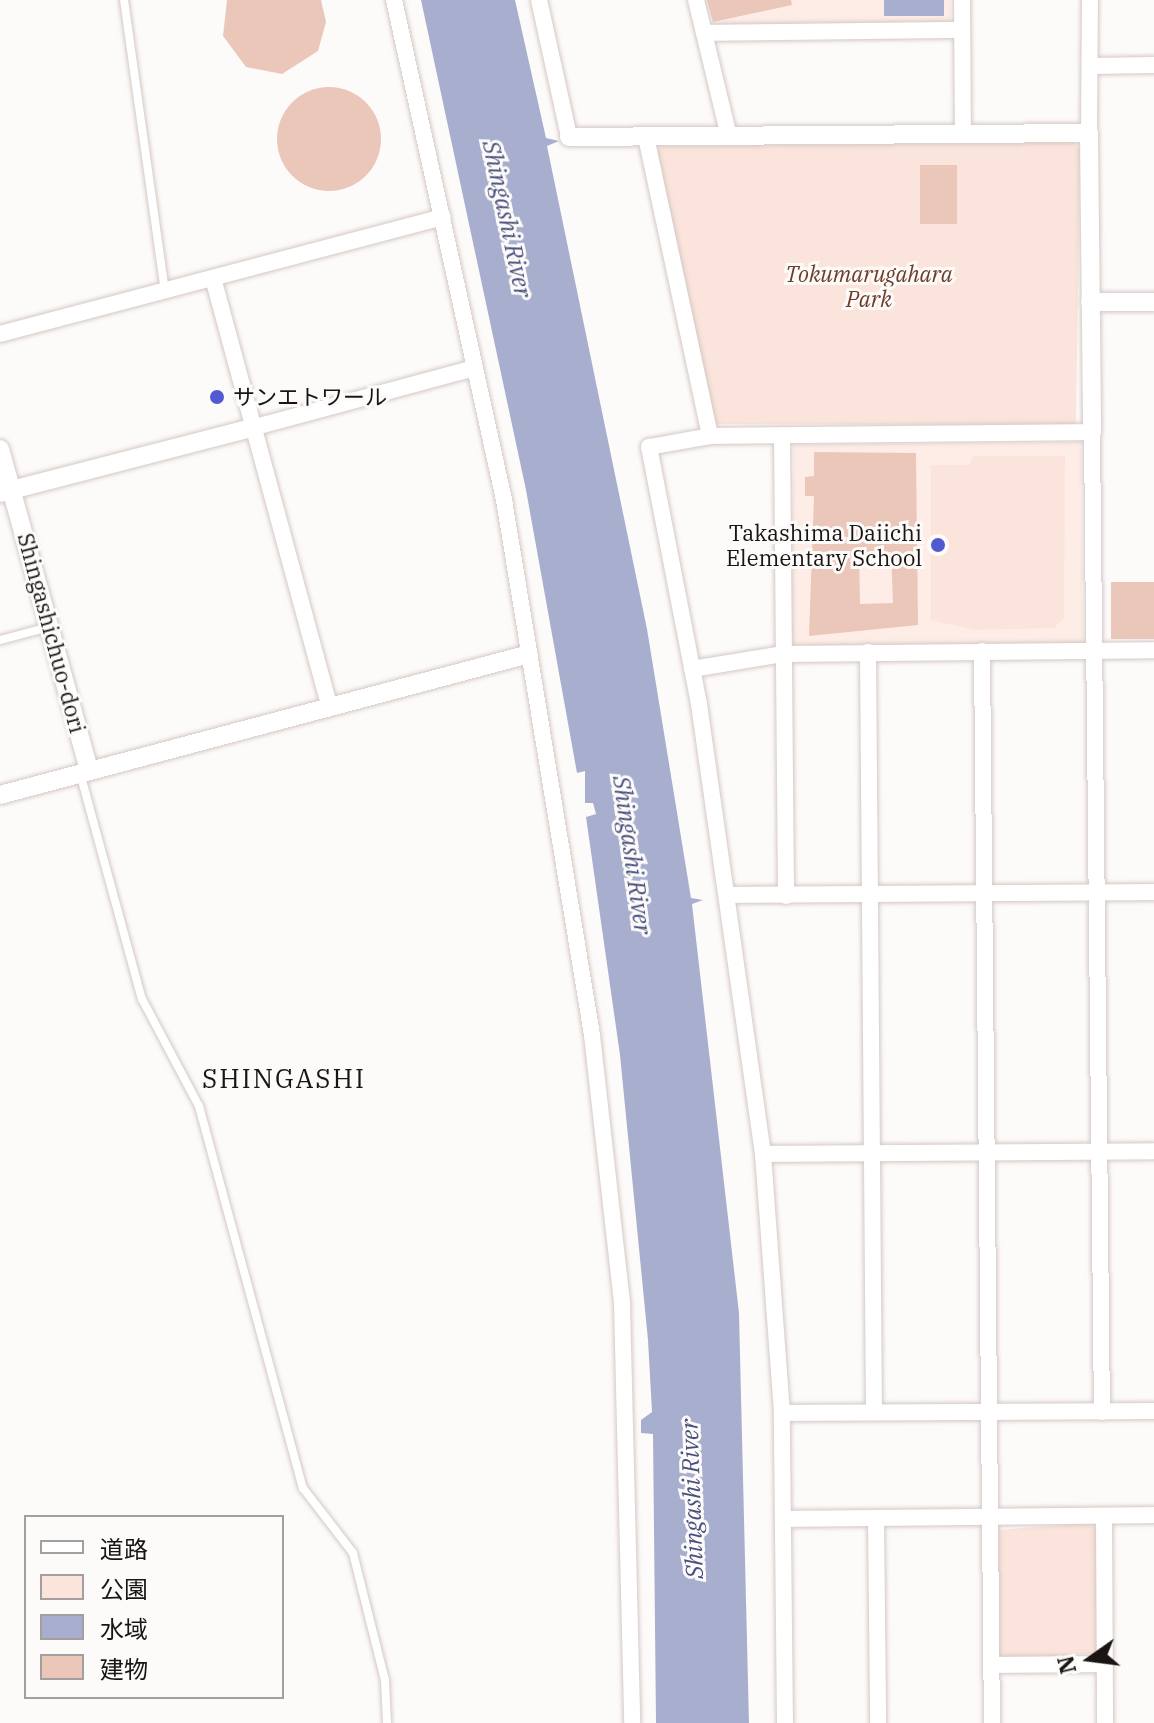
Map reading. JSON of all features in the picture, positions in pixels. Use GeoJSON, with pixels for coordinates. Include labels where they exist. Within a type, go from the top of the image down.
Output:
{"type":"FeatureCollection","features":[{"type":"Feature","properties":{"kind":"street"},"geometry":{"type":"LineString","coordinates":[[394,0],[475,368],[571,889],[616,1241],[628,1427],[632,1723]]}},
{"type":"Feature","properties":{"kind":"street"},"geometry":{"type":"LineString","coordinates":[[539,0],[569,137],[1089,133]]}},
{"type":"Feature","properties":{"kind":"street"},"geometry":{"type":"LineString","coordinates":[[696,0],[729,136]]}},
{"type":"Feature","properties":{"kind":"street"},"geometry":{"type":"LineString","coordinates":[[962,0],[963,134]]}},
{"type":"Feature","properties":{"kind":"street"},"geometry":{"type":"LineString","coordinates":[[1090,0],[1090,302],[1102,1412]]}},
{"type":"Feature","properties":{"kind":"street"},"geometry":{"type":"LineString","coordinates":[[704,33],[962,30]]}},
{"type":"Feature","properties":{"kind":"street"},"geometry":{"type":"LineString","coordinates":[[1091,66],[1154,65]]}},
{"type":"Feature","properties":{"kind":"street"},"geometry":{"type":"LineString","coordinates":[[646,137],[710,436]]}},
{"type":"Feature","properties":{"kind":"street"},"geometry":{"type":"LineString","coordinates":[[0,334],[443,217]]}},
{"type":"Feature","properties":{"kind":"street"},"geometry":{"type":"LineString","coordinates":[[213,278],[329,706]]}},
{"type":"Feature","properties":{"kind":"street"},"geometry":{"type":"LineString","coordinates":[[1090,302],[1154,302]]}},
{"type":"Feature","properties":{"kind":"street"},"geometry":{"type":"LineString","coordinates":[[6,491],[475,368]]}},
{"type":"Feature","properties":{"kind":"street"},"geometry":{"type":"LineString","coordinates":[[785,1723],[786,1519],[782,1413],[763,1154],[692,669],[649,447],[710,436],[1092,432]]}},
{"type":"Feature","properties":{"kind":"street"},"geometry":{"type":"LineString","coordinates":[[782,435],[786,896]]}},
{"type":"Feature","properties":{"kind":"street","name":"Shingashichuo-dori"},"geometry":{"type":"LineString","coordinates":[[0,449],[6,491],[51,627],[85,772]]}},
{"type":"Feature","properties":{"kind":"street"},"geometry":{"type":"LineString","coordinates":[[692,669],[784,654],[1154,650]]}},
{"type":"Feature","properties":{"kind":"street"},"geometry":{"type":"LineString","coordinates":[[982,651],[992,1723]]}},
{"type":"Feature","properties":{"kind":"street"},"geometry":{"type":"LineString","coordinates":[[868,652],[874,1412]]}},
{"type":"Feature","properties":{"kind":"street"},"geometry":{"type":"LineString","coordinates":[[0,795],[529,654]]}},
{"type":"Feature","properties":{"kind":"street"},"geometry":{"type":"LineString","coordinates":[[727,895],[1154,892]]}},
{"type":"Feature","properties":{"kind":"street"},"geometry":{"type":"LineString","coordinates":[[763,1154],[1154,1151]]}},
{"type":"Feature","properties":{"kind":"street"},"geometry":{"type":"LineString","coordinates":[[782,1413],[1154,1411]]}},
{"type":"Feature","properties":{"kind":"street"},"geometry":{"type":"LineString","coordinates":[[786,1519],[1154,1515]]}},
{"type":"Feature","properties":{"kind":"street"},"geometry":{"type":"LineString","coordinates":[[1104,1516],[1105,1723]]}},
{"type":"Feature","properties":{"kind":"street"},"geometry":{"type":"LineString","coordinates":[[876,1518],[878,1723]]}},
{"type":"Feature","properties":{"kind":"street"},"geometry":{"type":"LineString","coordinates":[[991,1665],[1104,1664]]}},
{"type":"Feature","properties":{"kind":"lane"},"geometry":{"type":"LineString","coordinates":[[124,0],[165,291]]}},
{"type":"Feature","properties":{"kind":"lane"},"geometry":{"type":"LineString","coordinates":[[0,640],[51,627]]}},
{"type":"Feature","properties":{"kind":"lane"},"geometry":{"type":"LineString","coordinates":[[85,772],[142,999],[199,1106],[303,1488],[353,1553],[385,1680],[387,1723]]}},
{"type":"Feature","properties":{"kind":"shaded area"},"geometry":{"type":"Polygon","coordinates":[[[703,0],[950,0],[951,18],[945,25],[714,25],[703,0]]]}},
{"type":"Feature","properties":{"kind":"shaded area","name":"Takashima Daiichi Elementary School"},"geometry":{"type":"Polygon","coordinates":[[[1081,442],[1083,646],[796,648],[790,641],[794,445],[1081,442]]]}},
{"type":"Feature","properties":{"kind":"green space","name":"Tokumarugahara Park"},"geometry":{"type":"Polygon","coordinates":[[[1074,142],[1080,150],[1076,425],[715,424],[656,153],[661,146],[1074,142]]]}},
{"type":"Feature","properties":{"kind":"green space"},"geometry":{"type":"Polygon","coordinates":[[[973,456],[1065,456],[1064,618],[1054,628],[975,630],[931,620],[931,465],[969,465],[973,456]]]}},
{"type":"Feature","properties":{"kind":"green space"},"geometry":{"type":"Polygon","coordinates":[[[1090,1523],[1097,1530],[1097,1653],[1004,1660],[998,1654],[997,1530],[1090,1523]]]}},
{"type":"Feature","properties":{"kind":"water","name":"Shingashi River"},"geometry":{"type":"Polygon","coordinates":[[[421,0],[515,0],[546,138],[559,141],[547,146],[647,629],[691,898],[703,900],[692,904],[739,1313],[749,1723],[656,1723],[653,1434],[641,1433],[641,1420],[652,1412],[648,1340],[620,1055],[586,817],[596,814],[593,803],[585,803],[585,771],[577,773],[526,490],[421,0]]]}},
{"type":"Feature","properties":{"kind":"water"},"geometry":{"type":"Polygon","coordinates":[[[884,0],[944,0],[944,16],[884,16],[884,0]]]}},
{"type":"Feature","properties":{"kind":"building"},"geometry":{"type":"Polygon","coordinates":[[[227,0],[321,0],[326,22],[318,51],[282,74],[246,67],[223,36],[227,0]]]}},
{"type":"Feature","properties":{"kind":"building"},"geometry":{"type":"Polygon","coordinates":[[[707,0],[791,0],[792,5],[713,22],[707,0]]]}},
{"type":"Feature","properties":{"kind":"building"},"geometry":{"type":"Polygon","coordinates":[[[329,87],[349,91],[366,102],[377,119],[381,139],[377,159],[366,176],[349,187],[329,191],[309,187],[292,176],[281,159],[277,139],[281,119],[292,102],[309,91],[329,87]]]}},
{"type":"Feature","properties":{"kind":"building"},"geometry":{"type":"Polygon","coordinates":[[[920,165],[957,165],[957,224],[920,224],[920,165]]]}},
{"type":"Feature","properties":{"kind":"building"},"geometry":{"type":"Polygon","coordinates":[[[814,452],[916,453],[918,625],[809,636],[814,496],[805,496],[805,477],[814,476],[814,452]],[[891,552],[859,553],[860,604],[893,603],[891,552]]]}},
{"type":"Feature","properties":{"kind":"building"},"geometry":{"type":"Polygon","coordinates":[[[1111,582],[1154,582],[1154,639],[1111,639],[1111,582]]]}},
{"type":"Feature","properties":{"kind":"place","name":"サンエトワール"},"geometry":{"type":"Point","coordinates":[217,397]}},
{"type":"Feature","properties":{"kind":"place","name":"Takashima Daiichi Elementary School"},"geometry":{"type":"Point","coordinates":[938,545]}},
{"type":"Feature","properties":{"kind":"district","name":"SHINGASHI"},"geometry":{"type":"Point","coordinates":[284,1079]}}]}
